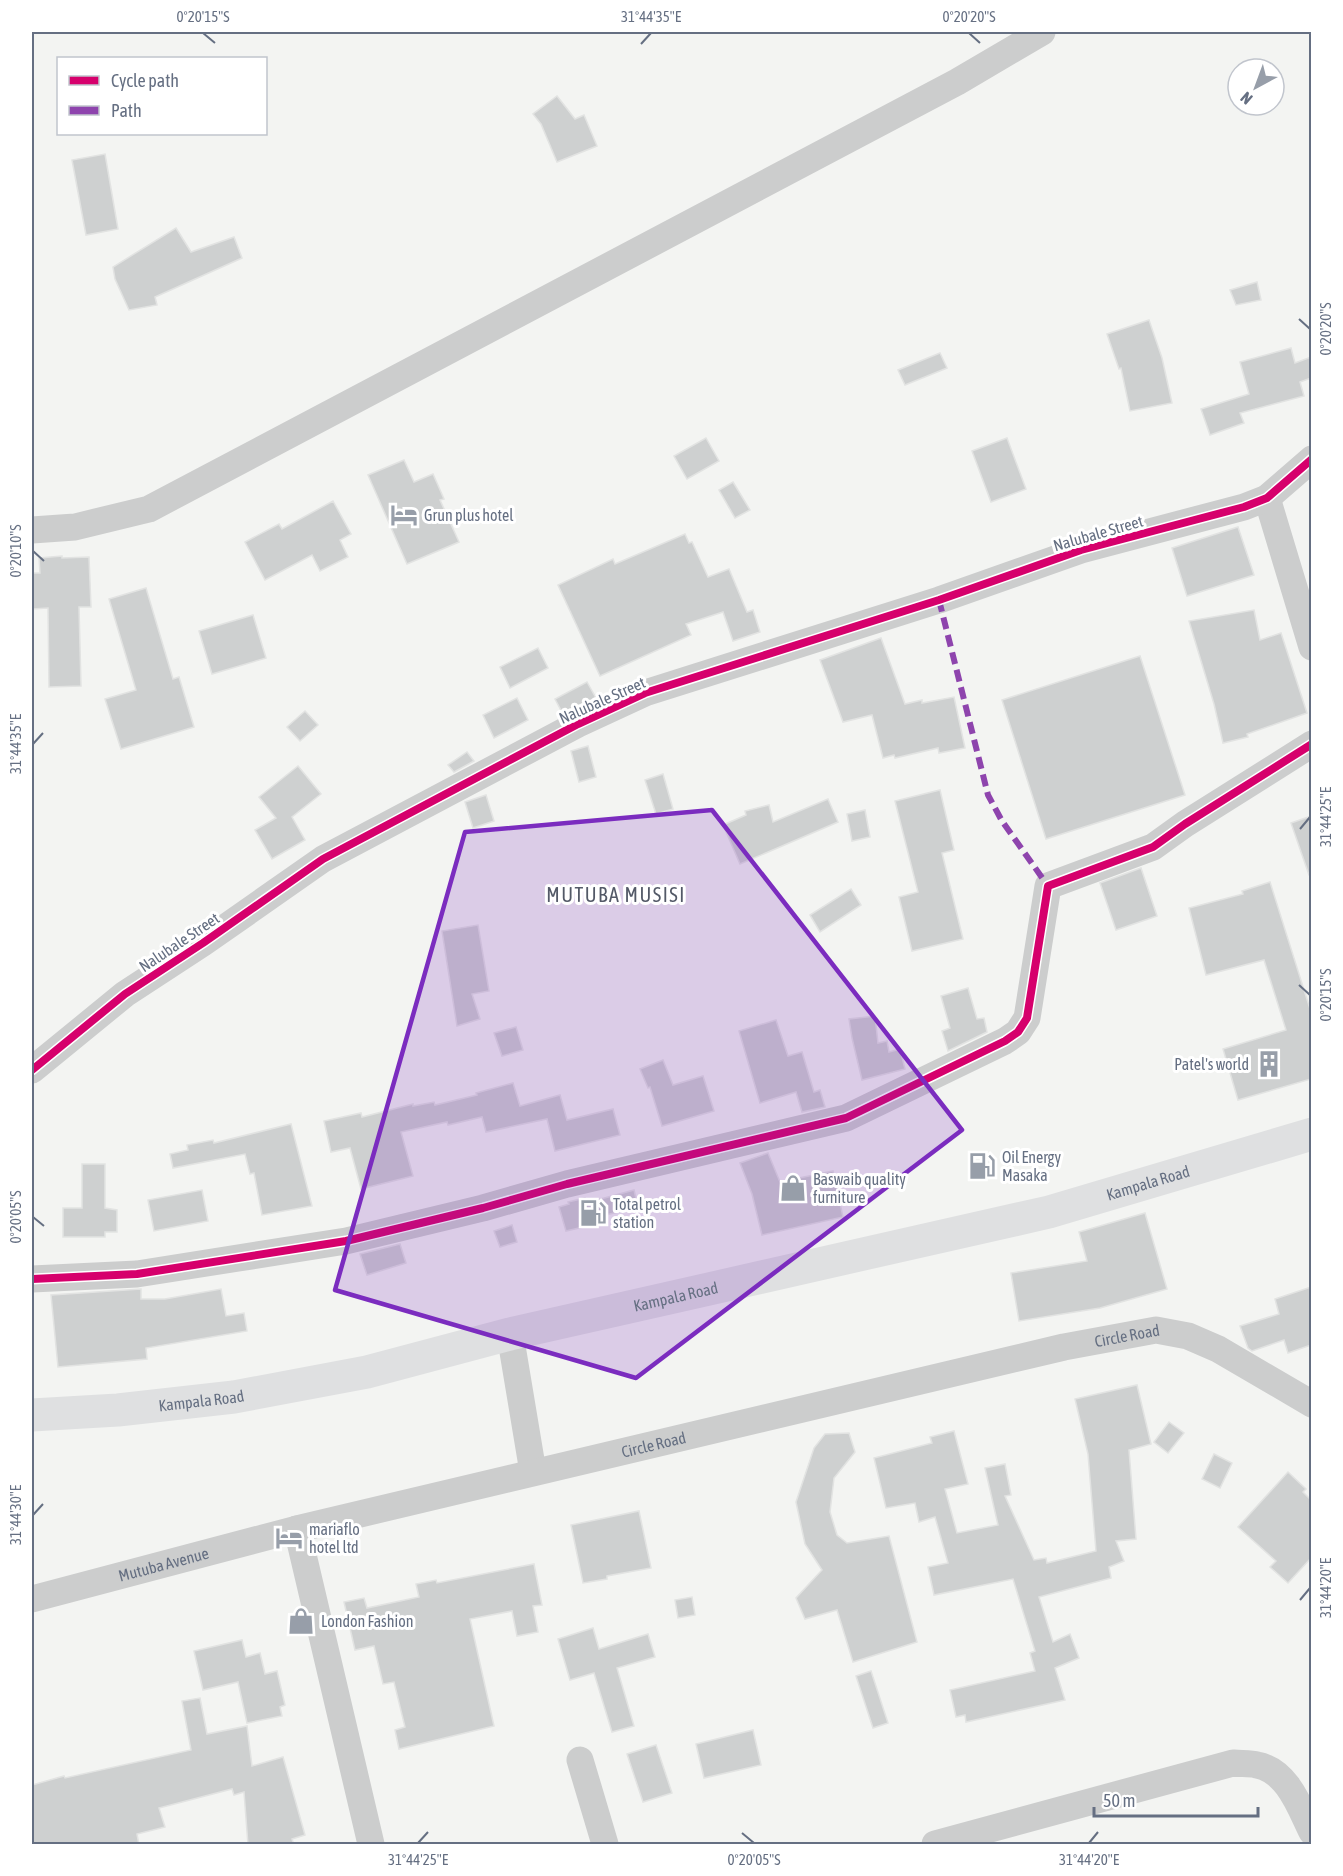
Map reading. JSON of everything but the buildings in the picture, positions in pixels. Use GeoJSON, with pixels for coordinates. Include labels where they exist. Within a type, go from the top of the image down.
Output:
{"type":"FeatureCollection","features":[{"type":"Feature","properties":{"kind":"main road","name":"Kampala Road"},"geometry":{"type":"LineString","coordinates":[[32,1415],[118,1410],[234,1397],[367,1372],[510,1334],[1049,1212],[1311,1134]]}},
{"type":"Feature","properties":{"kind":"street"},"geometry":{"type":"LineString","coordinates":[[32,530],[75,527],[149,509],[957,82],[1042,32]]}},
{"type":"Feature","properties":{"kind":"street","name":"Nalubale Street"},"geometry":{"type":"LineString","coordinates":[[32,1070],[125,994],[203,943],[323,859],[578,724],[645,693],[939,600],[1081,550],[1244,507],[1267,498],[1311,460]]}},
{"type":"Feature","properties":{"kind":"street"},"geometry":{"type":"LineString","coordinates":[[1267,498],[1309,631]]}},
{"type":"Feature","properties":{"kind":"street"},"geometry":{"type":"LineString","coordinates":[[32,1279],[138,1274],[346,1241],[483,1208],[567,1184],[846,1118],[1005,1041],[1018,1032],[1027,1018],[1048,886],[1153,847],[1311,744]]}},
{"type":"Feature","properties":{"kind":"street","name":"Circle Road"},"geometry":{"type":"LineString","coordinates":[[297,1529],[1064,1347],[1156,1330],[1188,1336],[1218,1349],[1311,1404]]}},
{"type":"Feature","properties":{"kind":"street"},"geometry":{"type":"LineString","coordinates":[[510,1334],[532,1472]]}},
{"type":"Feature","properties":{"kind":"street"},"geometry":{"type":"LineString","coordinates":[[297,1529],[370,1845]]}},
{"type":"Feature","properties":{"kind":"street","name":"Mutuba Avenue"},"geometry":{"type":"LineString","coordinates":[[32,1599],[297,1529]]}},
{"type":"Feature","properties":{"kind":"street"},"geometry":{"type":"LineString","coordinates":[[580,1760],[605,1845]]}},
{"type":"Feature","properties":{"kind":"street"},"geometry":{"type":"LineString","coordinates":[[935,1845],[1233,1764],[1259,1765],[1278,1774],[1293,1794],[1311,1832]]}},
{"type":"Feature","properties":{"kind":"highlighted area"},"geometry":{"type":"Polygon","coordinates":[[[712,810],[962,1130],[636,1378],[335,1290],[465,832],[712,810]]]}},
{"type":"Feature","properties":{"kind":"marked path"},"geometry":{"type":"LineString","coordinates":[[939,600],[988,795],[1002,821],[1048,886]]}},
{"type":"Feature","properties":{"kind":"cycle path"},"geometry":{"type":"LineString","coordinates":[[32,1070],[125,994],[203,943],[323,859],[578,724],[645,693],[939,600],[1081,550],[1244,507],[1267,498],[1312,459]]}},
{"type":"Feature","properties":{"kind":"cycle path"},"geometry":{"type":"LineString","coordinates":[[32,1279],[137,1274],[346,1241],[483,1208],[567,1184],[846,1118],[1005,1041],[1018,1032],[1027,1018],[1048,886],[1153,847],[1185,824],[1312,744]]}},
{"type":"Feature","properties":{"kind":"place","name":"Grun plus hotel"},"geometry":{"type":"Point","coordinates":[404,515]}},
{"type":"Feature","properties":{"kind":"place","name":"Patel's world"},"geometry":{"type":"Point","coordinates":[1269,1064]}},
{"type":"Feature","properties":{"kind":"place","name":"Oil Energy Masaka"},"geometry":{"type":"Point","coordinates":[982,1166]}},
{"type":"Feature","properties":{"kind":"place","name":"Baswaib quality furniture"},"geometry":{"type":"Point","coordinates":[793,1188]}},
{"type":"Feature","properties":{"kind":"place","name":"Total petrol station"},"geometry":{"type":"Point","coordinates":[593,1213]}},
{"type":"Feature","properties":{"kind":"place","name":"mariaflo hotel ltd"},"geometry":{"type":"Point","coordinates":[289,1538]}},
{"type":"Feature","properties":{"kind":"place","name":"London Fashion"},"geometry":{"type":"Point","coordinates":[301,1621]}},
{"type":"Feature","properties":{"kind":"district","name":"MUTUBA MUSISI"},"geometry":{"type":"Point","coordinates":[616,894]}}]}
